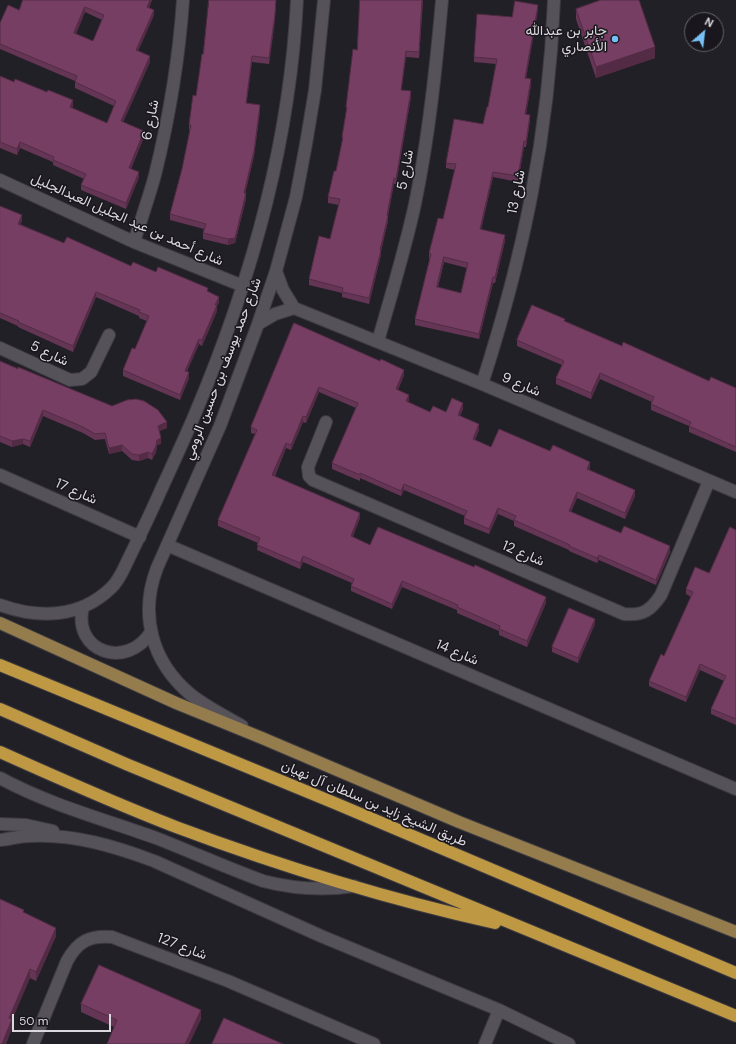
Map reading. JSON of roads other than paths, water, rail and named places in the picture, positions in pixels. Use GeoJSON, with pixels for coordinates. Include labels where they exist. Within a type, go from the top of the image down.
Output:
{"type":"FeatureCollection","features":[{"type":"Feature","properties":{"kind":"highway"},"geometry":{"type":"LineString","coordinates":[[0,660],[23,675]]}},
{"type":"Feature","properties":{"kind":"highway","name":"طريق الشيخ زايد بن سلطان آل نهيان"},"geometry":{"type":"LineString","coordinates":[[0,665],[337,804],[736,973]]}},
{"type":"Feature","properties":{"kind":"highway"},"geometry":{"type":"LineString","coordinates":[[0,709],[133,767],[736,1016]]}},
{"type":"Feature","properties":{"kind":"highway"},"geometry":{"type":"LineString","coordinates":[[0,752],[111,801],[247,852],[354,886],[462,915],[528,930]]}},
{"type":"Feature","properties":{"kind":"main road"},"geometry":{"type":"LineString","coordinates":[[0,623],[176,703],[459,822],[736,932]]}},
{"type":"Feature","properties":{"kind":"street","name":"شارع 6"},"geometry":{"type":"LineString","coordinates":[[134,242],[154,176],[167,121],[183,0]]}},
{"type":"Feature","properties":{"kind":"street","name":"شارع حمد يوسف بن حسين الرومي"},"geometry":{"type":"LineString","coordinates":[[0,605],[24,612],[38,614],[63,613],[83,607],[104,595],[118,581],[140,537],[195,415],[221,348],[243,286],[261,225],[279,149],[292,65],[297,0]]}},
{"type":"Feature","properties":{"kind":"street","name":"شارع حمد يوسف بن حسين الرومي"},"geometry":{"type":"LineString","coordinates":[[262,738],[202,702],[182,686],[166,667],[157,650],[151,632],[148,611],[152,580],[220,426],[276,271],[296,197],[306,144],[315,90],[324,0]]}},
{"type":"Feature","properties":{"kind":"street","name":"شارع 5"},"geometry":{"type":"LineString","coordinates":[[378,341],[398,273],[415,204],[428,135],[437,65],[442,0]]}},
{"type":"Feature","properties":{"kind":"street","name":"شارع 13"},"geometry":{"type":"LineString","coordinates":[[482,384],[513,281],[531,203],[547,102],[554,0]]}},
{"type":"Feature","properties":{"kind":"street","name":"شارع أحمد بن عبد الجليل العبدالجليل"},"geometry":{"type":"LineString","coordinates":[[0,180],[134,242],[243,286]]}},
{"type":"Feature","properties":{"kind":"street"},"geometry":{"type":"LineString","coordinates":[[258,324],[275,314],[294,308],[283,290],[276,271]]}},
{"type":"Feature","properties":{"kind":"street","name":"شارع 9"},"geometry":{"type":"LineString","coordinates":[[294,308],[482,384],[736,492]]}},
{"type":"Feature","properties":{"kind":"street","name":"شارع 5"},"geometry":{"type":"LineString","coordinates":[[0,348],[64,379],[76,380],[87,376],[91,372],[109,335]]}},
{"type":"Feature","properties":{"kind":"street","name":"شارع 12"},"geometry":{"type":"LineString","coordinates":[[326,422],[308,466],[309,476],[312,480],[624,614],[638,614],[645,612],[655,604],[661,595],[709,481]]}},
{"type":"Feature","properties":{"kind":"street","name":"شارع 17"},"geometry":{"type":"LineString","coordinates":[[0,474],[140,537]]}},
{"type":"Feature","properties":{"kind":"street","name":"شارع 14"},"geometry":{"type":"LineString","coordinates":[[167,545],[736,790]]}},
{"type":"Feature","properties":{"kind":"street"},"geometry":{"type":"LineString","coordinates":[[83,607],[81,616],[84,632],[88,639],[101,649],[109,652],[125,653],[140,645],[151,632]]}},
{"type":"Feature","properties":{"kind":"street"},"geometry":{"type":"LineString","coordinates":[[0,778],[64,807],[154,838],[263,881],[309,890],[324,890],[354,886]]}},
{"type":"Feature","properties":{"kind":"street"},"geometry":{"type":"LineString","coordinates":[[0,824],[26,825],[41,828],[71,837],[112,846],[154,861],[321,936],[499,1010],[569,1044]]}},
{"type":"Feature","properties":{"kind":"street"},"geometry":{"type":"LineString","coordinates":[[0,840],[29,836],[71,837]]}},
{"type":"Feature","properties":{"kind":"street","name":"شارع 127"},"geometry":{"type":"LineString","coordinates":[[33,1044],[72,951],[80,943],[90,938],[101,936],[112,937],[204,972],[374,1044]]}},
{"type":"Feature","properties":{"kind":"street"},"geometry":{"type":"LineString","coordinates":[[485,1044],[499,1010]]}},
{"type":"Feature","properties":{"kind":"place","name":"جابر بن عبدالله الأنصاري"},"geometry":{"type":"Point","coordinates":[615,39]}}]}
